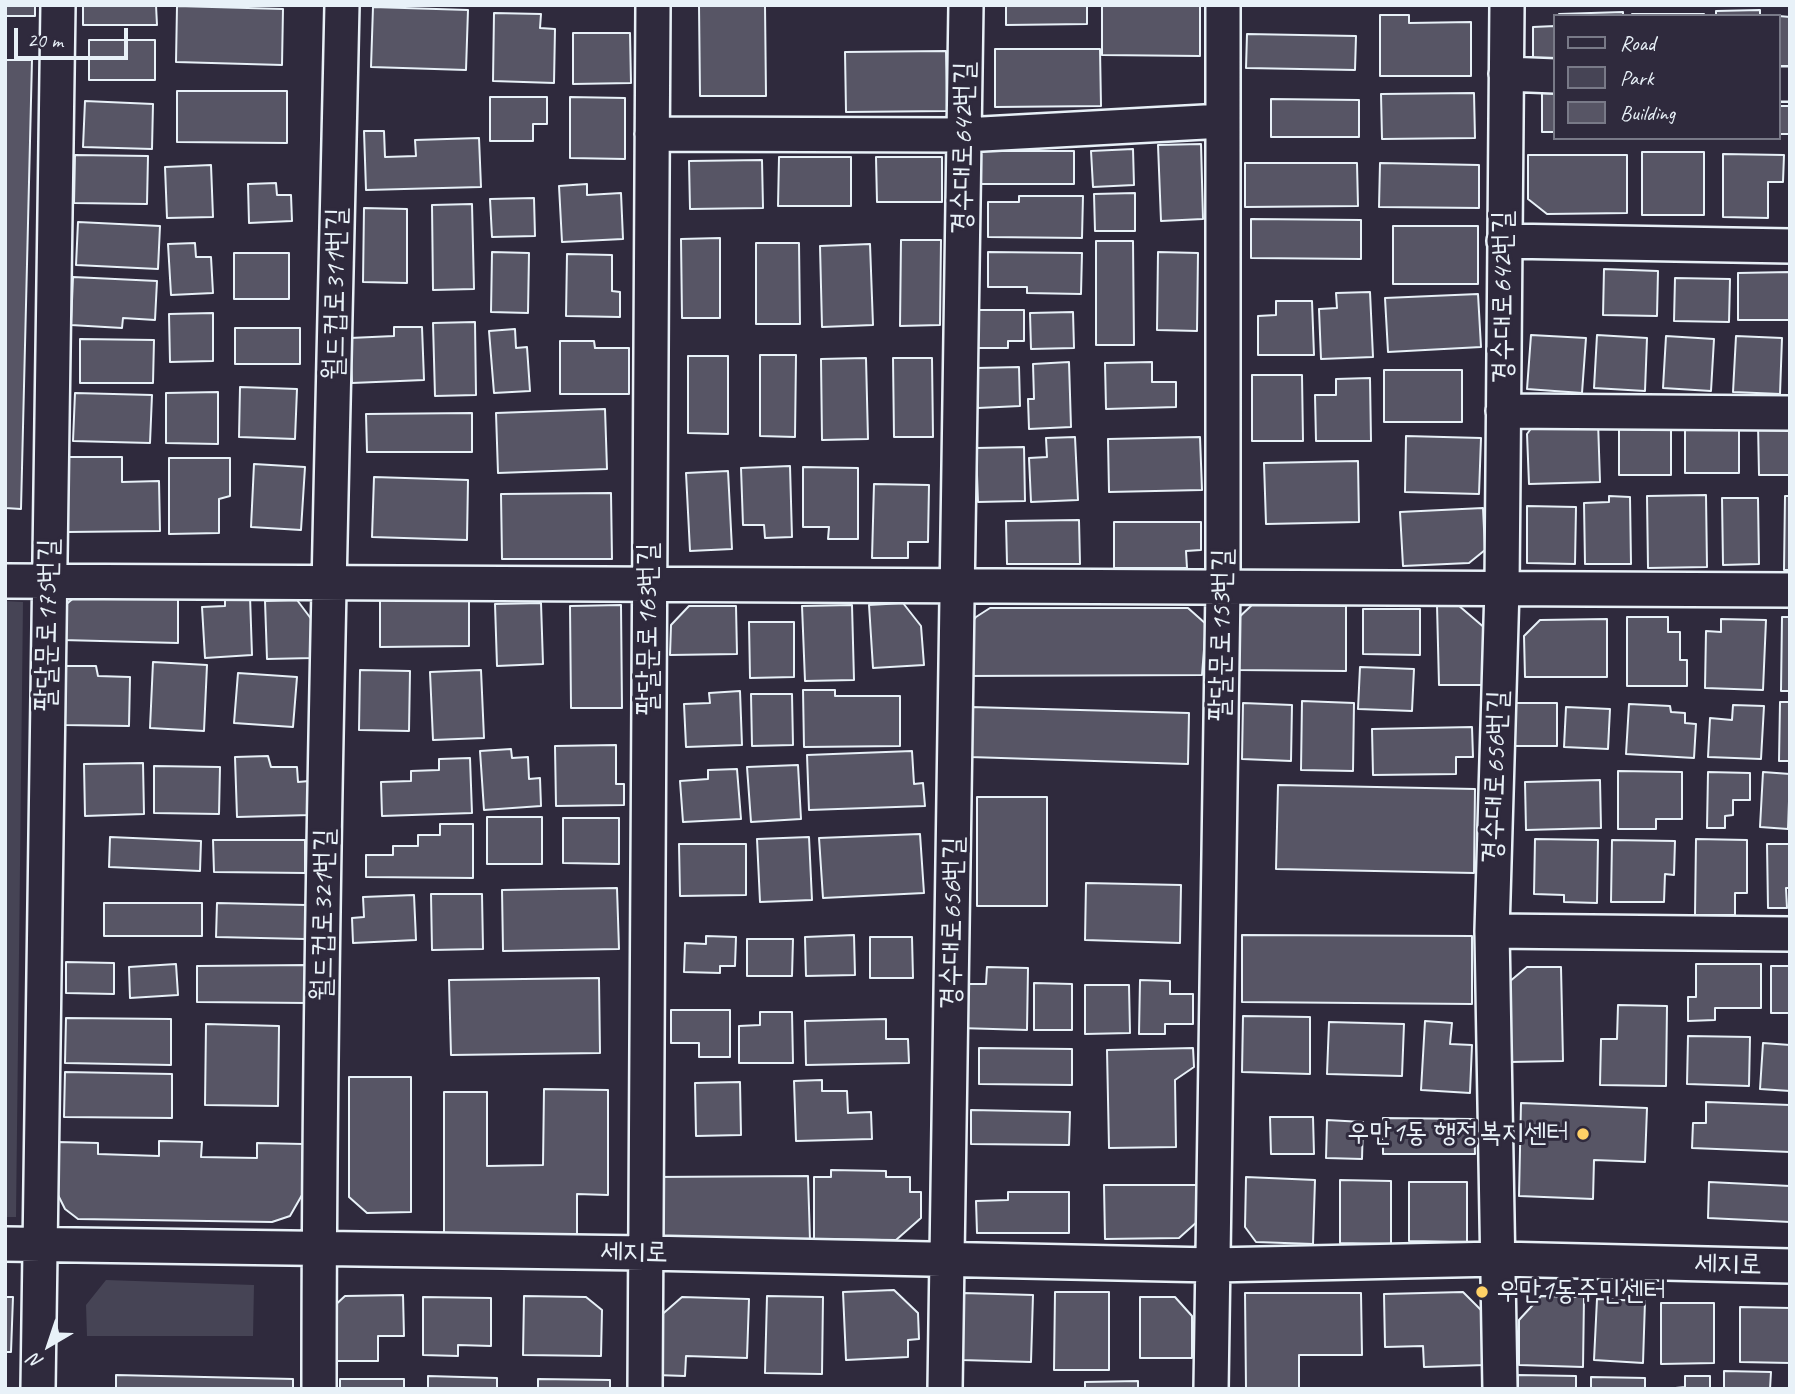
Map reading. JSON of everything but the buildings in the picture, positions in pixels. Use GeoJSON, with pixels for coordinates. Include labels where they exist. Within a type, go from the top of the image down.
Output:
{"type":"FeatureCollection","features":[{"type":"Feature","properties":{"kind":"street","name":"팔달문로175번길"},"geometry":{"type":"LineString","coordinates":[[41,1244],[58,5]]}},
{"type":"Feature","properties":{"kind":"street","name":"월드컵로311번길"},"geometry":{"type":"LineString","coordinates":[[330,582],[342,5]]}},
{"type":"Feature","properties":{"kind":"street","name":"팔달문로163번길"},"geometry":{"type":"LineString","coordinates":[[645,1389],[653,5]]}},
{"type":"Feature","properties":{"kind":"street","name":"경수대로642번길"},"geometry":{"type":"LineString","coordinates":[[958,586],[966,5]]}},
{"type":"Feature","properties":{"kind":"street","name":"팔달문로153번길"},"geometry":{"type":"LineString","coordinates":[[1213,1265],[1223,587],[1223,5]]}},
{"type":"Feature","properties":{"kind":"street","name":"경수대로642번길"},"geometry":{"type":"LineString","coordinates":[[1502,588],[1507,5]]}},
{"type":"Feature","properties":{"kind":"street"},"geometry":{"type":"LineString","coordinates":[[1506,74],[1554,76]]}},
{"type":"Feature","properties":{"kind":"street"},"geometry":{"type":"LineString","coordinates":[[652,134],[964,135],[1223,121]]}},
{"type":"Feature","properties":{"kind":"street"},"geometry":{"type":"LineString","coordinates":[[1504,241],[1790,246]]}},
{"type":"Feature","properties":{"kind":"street"},"geometry":{"type":"LineString","coordinates":[[1503,411],[1790,413]]}},
{"type":"Feature","properties":{"kind":"street"},"geometry":{"type":"LineString","coordinates":[[5,581],[1790,590]]}},
{"type":"Feature","properties":{"kind":"street","name":"월드컵로321번길"},"geometry":{"type":"LineString","coordinates":[[319,1248],[330,582]]}},
{"type":"Feature","properties":{"kind":"street","name":"경수대로656번길"},"geometry":{"type":"LineString","coordinates":[[948,1259],[958,586]]}},
{"type":"Feature","properties":{"kind":"street","name":"경수대로656번길"},"geometry":{"type":"LineString","coordinates":[[1499,1259],[1492,931],[1502,588]]}},
{"type":"Feature","properties":{"kind":"street"},"geometry":{"type":"LineString","coordinates":[[1492,931],[1790,934]]}},
{"type":"Feature","properties":{"kind":"street","name":"세지로"},"geometry":{"type":"LineString","coordinates":[[5,1244],[645,1253],[1213,1265],[1499,1259],[1790,1266]]}},
{"type":"Feature","properties":{"kind":"street"},"geometry":{"type":"LineString","coordinates":[[38,1389],[41,1244]]}},
{"type":"Feature","properties":{"kind":"street"},"geometry":{"type":"LineString","coordinates":[[319,1248],[319,1389]]}},
{"type":"Feature","properties":{"kind":"street"},"geometry":{"type":"LineString","coordinates":[[945,1389],[948,1259]]}},
{"type":"Feature","properties":{"kind":"street"},"geometry":{"type":"LineString","coordinates":[[1499,1259],[1500,1389]]}},
{"type":"Feature","properties":{"kind":"street"},"geometry":{"type":"LineString","coordinates":[[1211,1389],[1213,1265]]}},
{"type":"Feature","properties":{"kind":"green space"},"geometry":{"type":"Polygon","coordinates":[[[5,601],[23,602],[16,1217],[5,1217],[5,601]]]}},
{"type":"Feature","properties":{"kind":"green space"},"geometry":{"type":"Polygon","coordinates":[[[106,1280],[254,1285],[253,1336],[87,1336],[86,1305],[106,1280]]]}},
{"type":"Feature","properties":{"kind":"place","name":"우만1동 행정복지센터"},"geometry":{"type":"Point","coordinates":[1583,1134]}},
{"type":"Feature","properties":{"kind":"place","name":"우만1동주민센터"},"geometry":{"type":"Point","coordinates":[1482,1292]}}]}
